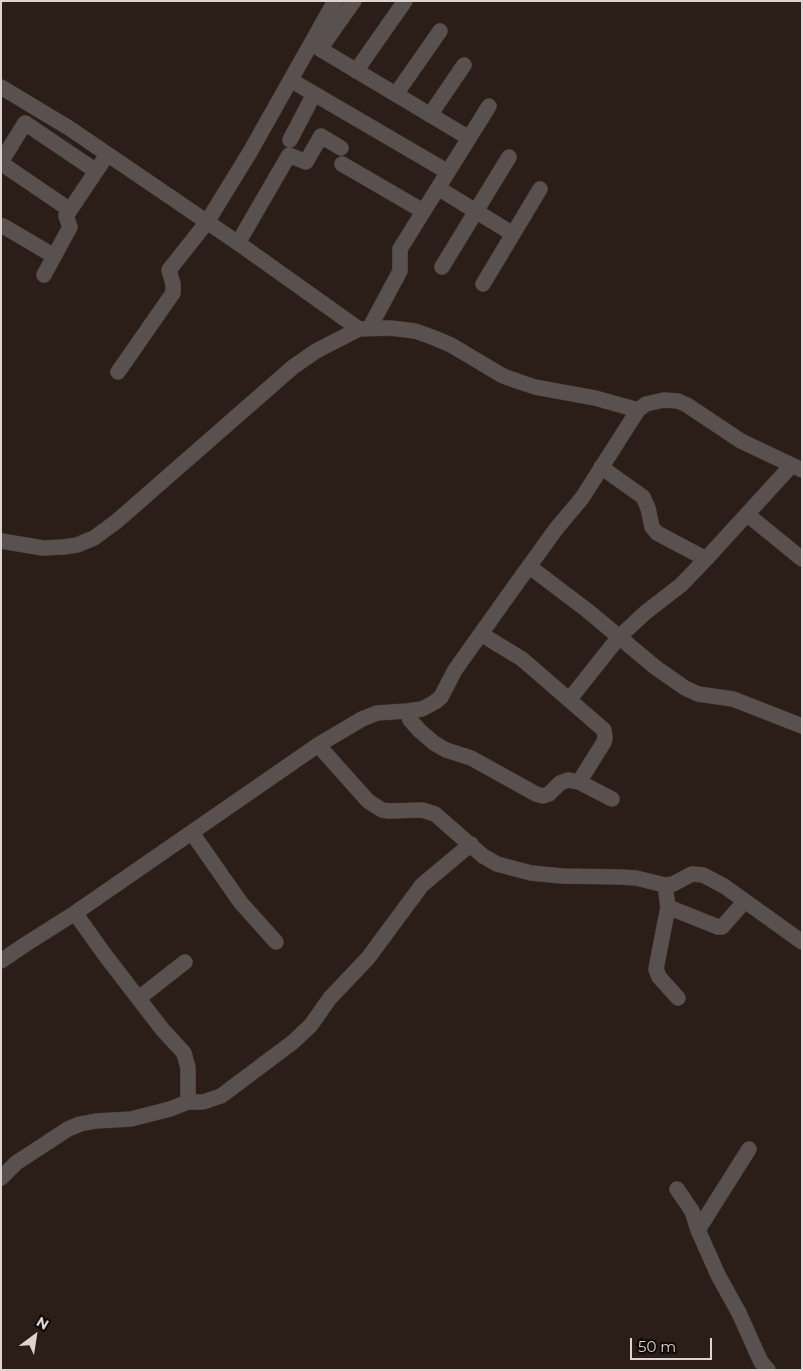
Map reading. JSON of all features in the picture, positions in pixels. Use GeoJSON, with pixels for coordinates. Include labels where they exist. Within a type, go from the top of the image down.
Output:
{"type":"FeatureCollection","features":[{"type":"Feature","properties":{"kind":"street"},"geometry":{"type":"LineString","coordinates":[[118,372],[173,293],[173,284],[169,270],[207,222],[250,152],[335,1]]}},
{"type":"Feature","properties":{"kind":"street"},"geometry":{"type":"LineString","coordinates":[[354,1],[320,49],[469,138]]}},
{"type":"Feature","properties":{"kind":"street"},"geometry":{"type":"LineString","coordinates":[[356,71],[405,1]]}},
{"type":"Feature","properties":{"kind":"street"},"geometry":{"type":"LineString","coordinates":[[396,94],[440,31]]}},
{"type":"Feature","properties":{"kind":"street"},"geometry":{"type":"LineString","coordinates":[[430,116],[464,65]]}},
{"type":"Feature","properties":{"kind":"street"},"geometry":{"type":"LineString","coordinates":[[299,85],[448,172]]}},
{"type":"Feature","properties":{"kind":"street"},"geometry":{"type":"LineString","coordinates":[[1,87],[69,128],[364,328]]}},
{"type":"Feature","properties":{"kind":"street"},"geometry":{"type":"LineString","coordinates":[[290,140],[314,94]]}},
{"type":"Feature","properties":{"kind":"street"},"geometry":{"type":"LineString","coordinates":[[364,328],[400,271],[400,249],[489,106]]}},
{"type":"Feature","properties":{"kind":"street"},"geometry":{"type":"LineString","coordinates":[[70,210],[1,162],[25,123],[96,171]]}},
{"type":"Feature","properties":{"kind":"street"},"geometry":{"type":"LineString","coordinates":[[238,242],[289,155],[306,162],[321,136],[341,148]]}},
{"type":"Feature","properties":{"kind":"street"},"geometry":{"type":"LineString","coordinates":[[44,275],[70,227],[66,216],[107,155]]}},
{"type":"Feature","properties":{"kind":"street"},"geometry":{"type":"LineString","coordinates":[[442,267],[509,157]]}},
{"type":"Feature","properties":{"kind":"street"},"geometry":{"type":"LineString","coordinates":[[342,164],[423,212]]}},
{"type":"Feature","properties":{"kind":"street"},"geometry":{"type":"LineString","coordinates":[[438,188],[513,234]]}},
{"type":"Feature","properties":{"kind":"street"},"geometry":{"type":"LineString","coordinates":[[483,284],[540,189]]}},
{"type":"Feature","properties":{"kind":"street"},"geometry":{"type":"LineString","coordinates":[[3,226],[54,256]]}},
{"type":"Feature","properties":{"kind":"street"},"geometry":{"type":"LineString","coordinates":[[1,541],[43,548],[77,545],[94,538],[117,521],[293,367],[316,351],[364,328],[415,331],[432,336],[517,382],[595,398],[638,410]]}},
{"type":"Feature","properties":{"kind":"street"},"geometry":{"type":"LineString","coordinates":[[1,961],[75,913],[318,745],[369,715],[408,711],[428,706],[441,696],[455,670],[556,530],[582,498],[638,410],[646,404],[664,400],[678,401],[741,441],[796,468],[748,514],[681,585],[646,612],[620,637],[569,700]]}},
{"type":"Feature","properties":{"kind":"street"},"geometry":{"type":"LineString","coordinates":[[601,468],[643,497],[648,508],[652,527],[657,533],[706,559]]}},
{"type":"Feature","properties":{"kind":"street"},"geometry":{"type":"LineString","coordinates":[[748,514],[802,559]]}},
{"type":"Feature","properties":{"kind":"street"},"geometry":{"type":"LineString","coordinates":[[530,566],[655,667],[685,688],[698,694],[733,699],[802,726]]}},
{"type":"Feature","properties":{"kind":"street"},"geometry":{"type":"LineString","coordinates":[[481,634],[522,659],[604,730],[604,742],[579,782]]}},
{"type":"Feature","properties":{"kind":"street"},"geometry":{"type":"LineString","coordinates":[[408,711],[410,720],[434,743],[446,750],[471,758],[536,794],[543,796],[549,794],[560,783],[568,780],[579,782],[612,799]]}},
{"type":"Feature","properties":{"kind":"street"},"geometry":{"type":"LineString","coordinates":[[318,745],[372,804],[389,811],[422,810],[435,814],[483,856],[497,864],[532,873],[562,876],[620,876],[665,885],[673,884],[692,874],[703,875],[724,886],[802,942]]}},
{"type":"Feature","properties":{"kind":"street"},"geometry":{"type":"LineString","coordinates":[[192,833],[241,903],[276,942]]}},
{"type":"Feature","properties":{"kind":"street"},"geometry":{"type":"LineString","coordinates":[[1,1178],[16,1163],[68,1129],[80,1124],[131,1119],[170,1109],[188,1102],[203,1102],[221,1096],[293,1042],[311,1025],[330,998],[368,958],[422,885],[471,844]]}},
{"type":"Feature","properties":{"kind":"street"},"geometry":{"type":"LineString","coordinates":[[665,885],[668,907],[656,969],[660,977],[678,998]]}},
{"type":"Feature","properties":{"kind":"street"},"geometry":{"type":"LineString","coordinates":[[668,907],[722,927],[745,901]]}},
{"type":"Feature","properties":{"kind":"street"},"geometry":{"type":"LineString","coordinates":[[75,913],[105,956],[162,1029],[184,1053],[188,1068],[188,1102]]}},
{"type":"Feature","properties":{"kind":"street"},"geometry":{"type":"LineString","coordinates":[[139,998],[185,962]]}},
{"type":"Feature","properties":{"kind":"street"},"geometry":{"type":"LineString","coordinates":[[698,1230],[749,1149]]}},
{"type":"Feature","properties":{"kind":"street"},"geometry":{"type":"LineString","coordinates":[[677,1189],[692,1211],[698,1230],[718,1275],[739,1312],[761,1362],[768,1370]]}}]}
